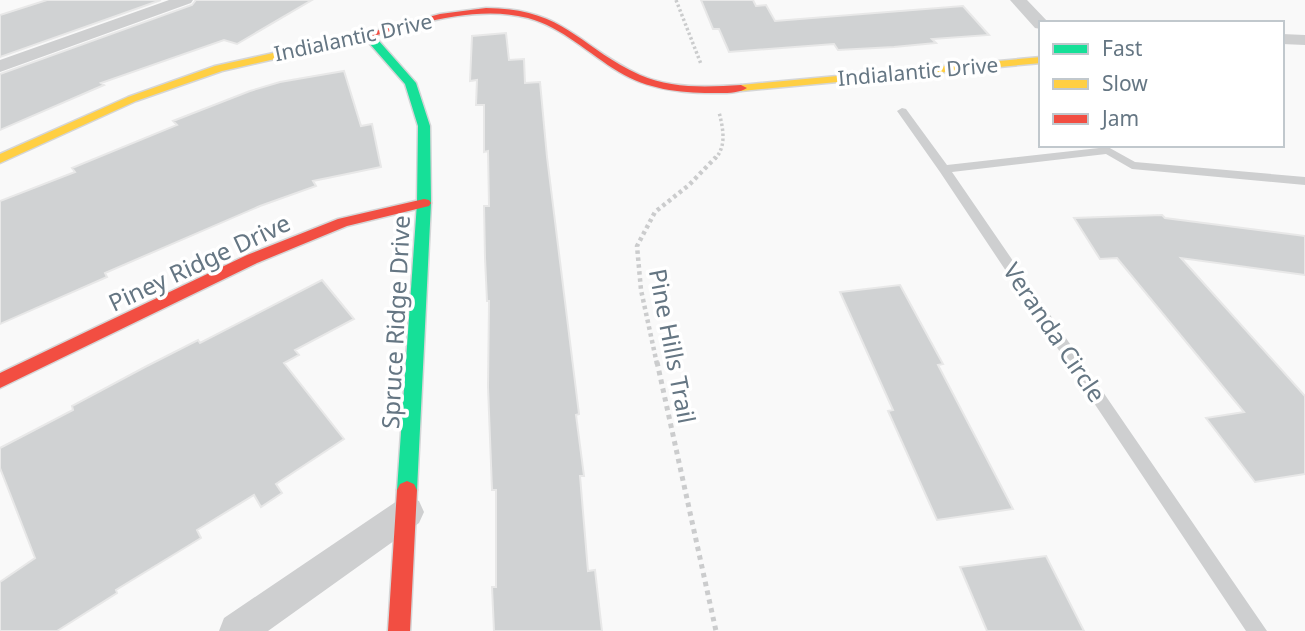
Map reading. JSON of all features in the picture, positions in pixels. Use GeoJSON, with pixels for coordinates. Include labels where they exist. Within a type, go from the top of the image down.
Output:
{"type":"FeatureCollection","features":[{"type":"Feature","properties":{"kind":"street"},"geometry":{"type":"LineString","coordinates":[[0,66],[88,33],[177,5],[184,0]]}},
{"type":"Feature","properties":{"kind":"street"},"geometry":{"type":"LineString","coordinates":[[1018,0],[1039,22]]}},
{"type":"Feature","properties":{"kind":"street","name":"Indialantic Drive"},"geometry":{"type":"LineString","coordinates":[[0,159],[132,99],[219,68],[467,13],[524,12],[545,19],[640,79],[686,89],[731,89],[1039,60]]}},
{"type":"Feature","properties":{"kind":"street","name":"Spruce Ridge Drive"},"geometry":{"type":"LineString","coordinates":[[367,34],[410,83],[424,126],[424,203],[408,512],[398,631]]}},
{"type":"Feature","properties":{"kind":"street"},"geometry":{"type":"LineString","coordinates":[[1284,39],[1305,40]]}},
{"type":"Feature","properties":{"kind":"street","name":"Piney Ridge Drive"},"geometry":{"type":"LineString","coordinates":[[0,381],[264,255],[343,222],[424,203]]}},
{"type":"Feature","properties":{"kind":"street"},"geometry":{"type":"LineString","coordinates":[[237,631],[408,512]]}},
{"type":"Feature","properties":{"kind":"lane","name":"Veranda Circle"},"geometry":{"type":"LineString","coordinates":[[902,111],[1257,631]]}},
{"type":"Feature","properties":{"kind":"lane"},"geometry":{"type":"LineString","coordinates":[[944,169],[1109,148],[1132,165],[1305,181]]}},
{"type":"Feature","properties":{"kind":"path"},"geometry":{"type":"LineString","coordinates":[[676,0],[704,72]]}},
{"type":"Feature","properties":{"kind":"path","name":"Pine Hills Trail"},"geometry":{"type":"LineString","coordinates":[[716,103],[724,130],[721,152],[689,185],[655,212],[637,246],[641,290],[716,631]]}},
{"type":"Feature","properties":{"kind":"building"},"geometry":{"type":"Polygon","coordinates":[[[47,0],[161,0],[0,57],[0,15],[47,0]]]}},
{"type":"Feature","properties":{"kind":"building"},"geometry":{"type":"Polygon","coordinates":[[[196,0],[312,0],[237,44],[224,40],[101,83],[104,85],[0,130],[0,74],[192,5],[196,0]]]}},
{"type":"Feature","properties":{"kind":"building"},"geometry":{"type":"Polygon","coordinates":[[[701,0],[753,0],[756,6],[766,5],[775,21],[963,6],[989,35],[932,39],[936,43],[894,47],[838,50],[834,44],[729,52],[719,29],[713,29],[701,0]]]}},
{"type":"Feature","properties":{"kind":"building"},"geometry":{"type":"Polygon","coordinates":[[[506,33],[509,60],[524,59],[525,83],[540,82],[579,414],[576,415],[584,476],[580,476],[588,571],[595,570],[602,631],[494,631],[492,587],[496,587],[496,490],[492,490],[488,387],[489,301],[484,206],[489,206],[488,151],[484,152],[484,105],[476,105],[477,80],[470,81],[472,36],[506,33]]]}},
{"type":"Feature","properties":{"kind":"building"},"geometry":{"type":"Polygon","coordinates":[[[344,71],[361,126],[372,124],[381,167],[313,181],[316,186],[260,206],[105,273],[107,277],[0,324],[0,201],[75,172],[72,168],[177,125],[173,121],[250,91],[280,82],[344,71]]]}},
{"type":"Feature","properties":{"kind":"building"},"geometry":{"type":"Polygon","coordinates":[[[1162,215],[1165,218],[1305,236],[1305,275],[1181,258],[1305,396],[1305,474],[1255,482],[1206,418],[1244,412],[1117,258],[1100,259],[1074,218],[1162,215]]]}},
{"type":"Feature","properties":{"kind":"building"},"geometry":{"type":"Polygon","coordinates":[[[322,280],[354,319],[295,350],[299,355],[284,363],[344,439],[276,484],[282,493],[261,507],[254,495],[197,530],[201,538],[116,590],[117,593],[57,631],[0,631],[0,582],[35,558],[0,468],[0,448],[73,410],[72,406],[145,367],[198,340],[200,343],[322,280]]]}},
{"type":"Feature","properties":{"kind":"building"},"geometry":{"type":"Polygon","coordinates":[[[900,285],[943,364],[938,365],[1013,509],[937,520],[888,411],[893,410],[840,292],[900,285]]]}},
{"type":"Feature","properties":{"kind":"building"},"geometry":{"type":"Polygon","coordinates":[[[1046,556],[1084,631],[987,631],[960,567],[1046,556]]]}},
{"type":"Feature","properties":{"kind":"traffic: fast"},"geometry":{"type":"LineString","coordinates":[[367,34],[410,83],[424,126],[424,203],[407,490]]}},
{"type":"Feature","properties":{"kind":"traffic: slow"},"geometry":{"type":"LineString","coordinates":[[0,159],[132,99],[219,68],[350,39]]}},
{"type":"Feature","properties":{"kind":"traffic: slow"},"geometry":{"type":"LineString","coordinates":[[741,88],[1039,60]]}},
{"type":"Feature","properties":{"kind":"traffic: jam"},"geometry":{"type":"LineString","coordinates":[[350,39],[463,13],[508,12],[544,20],[622,70],[648,82],[687,89],[741,88]]}},
{"type":"Feature","properties":{"kind":"traffic: jam"},"geometry":{"type":"LineString","coordinates":[[0,381],[252,259],[343,222],[424,203]]}},
{"type":"Feature","properties":{"kind":"traffic: jam"},"geometry":{"type":"LineString","coordinates":[[399,631],[407,490]]}}]}
